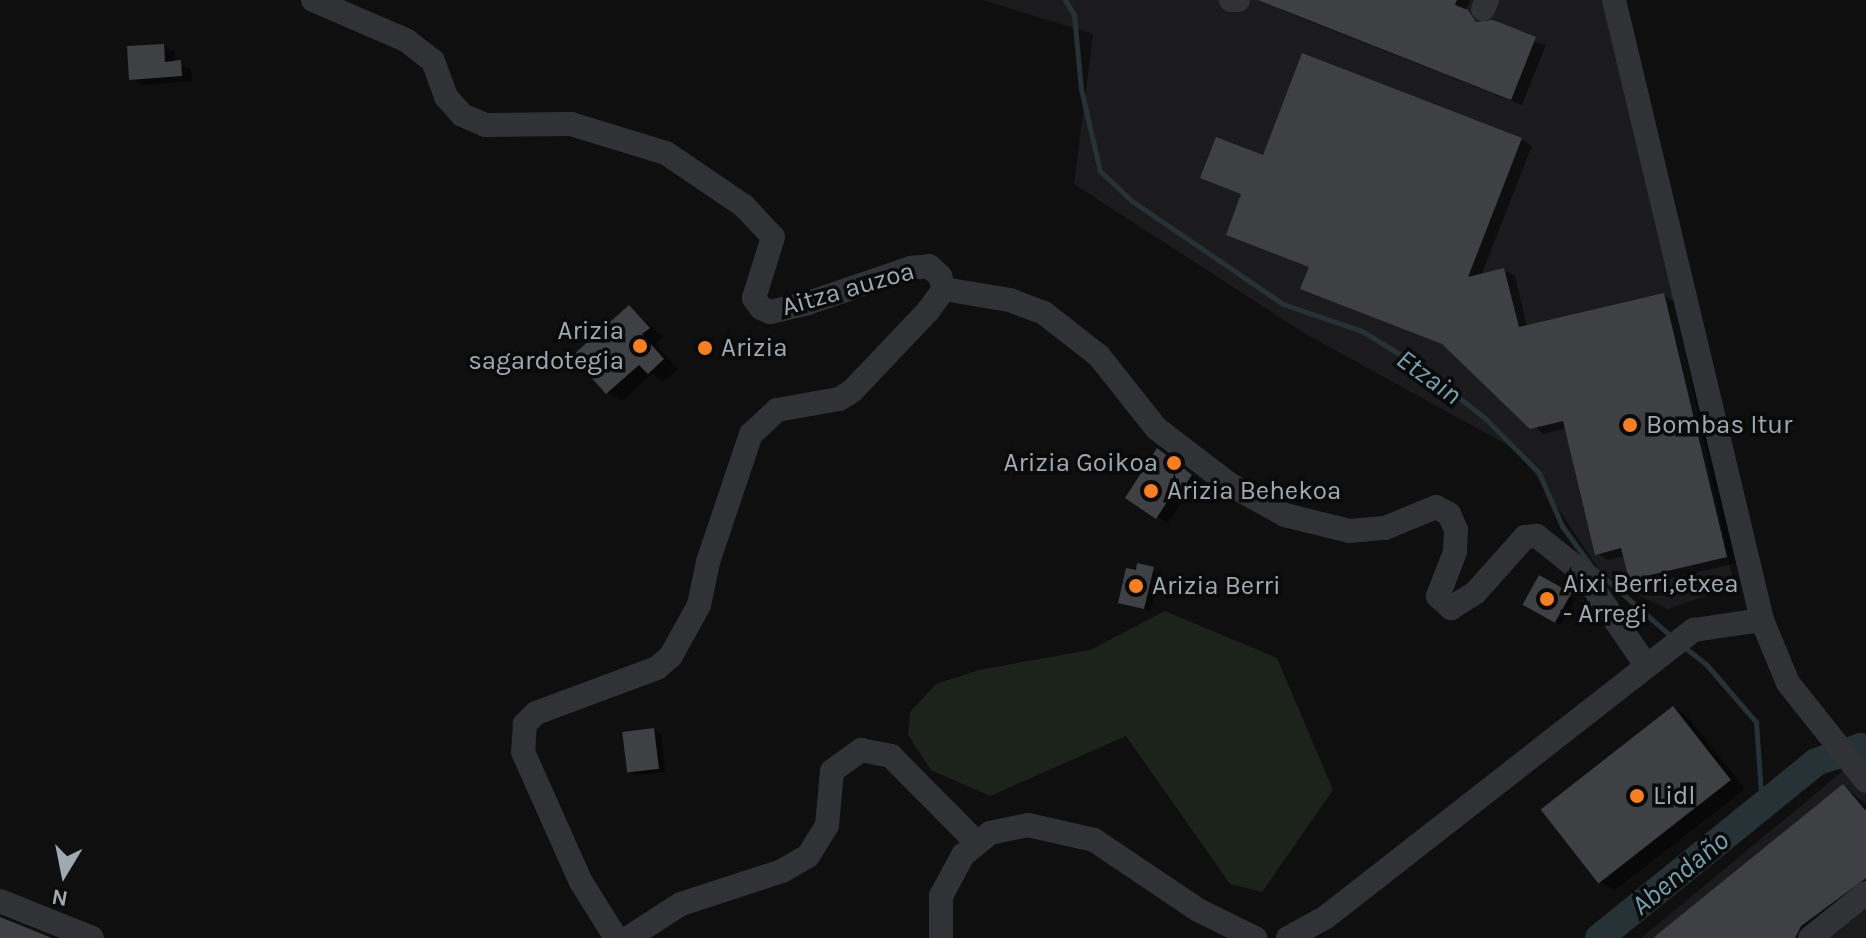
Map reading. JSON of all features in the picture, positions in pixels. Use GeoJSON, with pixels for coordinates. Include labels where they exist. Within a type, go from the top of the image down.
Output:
{"type":"FeatureCollection","features":[{"type":"Feature","properties":{"kind":"street","name":"Aitza auzoa"},"geometry":{"type":"LineString","coordinates":[[313,0],[415,47],[433,61],[446,97],[462,115],[485,125],[571,124],[666,153],[733,198],[773,237],[754,298],[761,308],[770,312],[808,303],[911,268],[929,266],[940,276],[944,289],[852,391],[839,399],[777,410],[751,434],[708,562],[699,605],[671,656],[657,668],[536,713],[525,724],[523,752],[581,882],[616,938]]}},
{"type":"Feature","properties":{"kind":"street"},"geometry":{"type":"LineString","coordinates":[[1231,0],[1238,0]]}},
{"type":"Feature","properties":{"kind":"street"},"geometry":{"type":"LineString","coordinates":[[1614,0],[1762,620],[1788,683],[1861,776]]}},
{"type":"Feature","properties":{"kind":"street"},"geometry":{"type":"LineString","coordinates":[[944,289],[1010,300],[1053,319],[1099,356],[1156,428],[1229,484],[1285,515],[1349,531],[1385,528],[1436,507],[1449,514],[1456,530],[1455,552],[1438,596],[1451,608],[1475,593],[1525,537],[1537,536],[1583,573],[1646,665]]}},
{"type":"Feature","properties":{"kind":"street"},"geometry":{"type":"LineString","coordinates":[[1288,938],[1326,917],[1677,642],[1762,620]]}},
{"type":"Feature","properties":{"kind":"street"},"geometry":{"type":"LineString","coordinates":[[628,938],[681,904],[782,871],[808,856],[827,825],[832,771],[861,750],[891,756],[976,842]]}},
{"type":"Feature","properties":{"kind":"street"},"geometry":{"type":"LineString","coordinates":[[941,938],[941,896],[953,869],[976,842],[990,833],[1028,825],[1076,834],[1110,849],[1198,910],[1255,938]]}},
{"type":"Feature","properties":{"kind":"street"},"geometry":{"type":"LineString","coordinates":[[1810,938],[1866,893]]}},
{"type":"Feature","properties":{"kind":"street"},"geometry":{"type":"LineString","coordinates":[[0,901],[92,938]]}},
{"type":"Feature","properties":{"kind":"shaded area"},"geometry":{"type":"Polygon","coordinates":[[[983,0],[1603,0],[1671,283],[1734,586],[1668,609],[1630,591],[1600,571],[1520,452],[1304,333],[1074,184],[1093,34],[983,0]]]}},
{"type":"Feature","properties":{"kind":"shaded area"},"geometry":{"type":"Polygon","coordinates":[[[1165,611],[1277,658],[1333,790],[1262,892],[1230,884],[1126,736],[990,796],[931,770],[908,735],[910,712],[936,684],[979,670],[1090,650],[1165,611]]]}},
{"type":"Feature","properties":{"kind":"shaded area"},"geometry":{"type":"Polygon","coordinates":[[[1866,752],[1866,938],[1641,938],[1866,752]]]}},
{"type":"Feature","properties":{"kind":"building"},"geometry":{"type":"Polygon","coordinates":[[[1258,0],[1457,0],[1455,5],[1468,10],[1476,22],[1493,20],[1536,37],[1511,100],[1258,0]]]}},
{"type":"Feature","properties":{"kind":"building"},"geometry":{"type":"Polygon","coordinates":[[[164,44],[165,62],[181,60],[182,76],[129,80],[127,46],[164,44]]]}},
{"type":"Feature","properties":{"kind":"building"},"geometry":{"type":"Polygon","coordinates":[[[1302,53],[1522,138],[1468,277],[1504,268],[1519,327],[1664,293],[1727,557],[1629,580],[1621,548],[1595,555],[1563,421],[1530,429],[1442,344],[1300,289],[1309,267],[1226,235],[1241,194],[1200,178],[1216,137],[1263,155],[1302,53]]]}},
{"type":"Feature","properties":{"kind":"building"},"geometry":{"type":"Polygon","coordinates":[[[629,305],[650,328],[642,334],[664,359],[648,374],[639,365],[606,394],[572,356],[629,305]]]}},
{"type":"Feature","properties":{"kind":"building","name":"Arizia Behekoa"},"geometry":{"type":"Polygon","coordinates":[[[1157,448],[1192,475],[1183,488],[1178,485],[1156,519],[1125,498],[1157,448]]]}},
{"type":"Feature","properties":{"kind":"building","name":"Arizia Berri"},"geometry":{"type":"Polygon","coordinates":[[[1137,563],[1154,567],[1144,609],[1118,603],[1126,568],[1136,570],[1137,563]]]}},
{"type":"Feature","properties":{"kind":"building","name":"Aixi Berri,etxea - Arregi"},"geometry":{"type":"Polygon","coordinates":[[[1539,575],[1571,593],[1555,623],[1523,605],[1539,575]]]}},
{"type":"Feature","properties":{"kind":"building","name":"Lidl"},"geometry":{"type":"Polygon","coordinates":[[[1673,706],[1731,780],[1598,884],[1541,809],[1673,706]]]}},
{"type":"Feature","properties":{"kind":"building"},"geometry":{"type":"Polygon","coordinates":[[[654,728],[659,769],[627,773],[622,732],[654,728]]]}},
{"type":"Feature","properties":{"kind":"building"},"geometry":{"type":"Polygon","coordinates":[[[1843,784],[1866,811],[1866,878],[1801,926],[1795,938],[1653,938],[1843,784]]]}},
{"type":"Feature","properties":{"kind":"building"},"geometry":{"type":"Polygon","coordinates":[[[0,917],[52,938],[0,938],[0,917]]]}},
{"type":"Feature","properties":{"kind":"waterway","name":"Etzain"},"geometry":{"type":"LineString","coordinates":[[1065,0],[1074,15],[1081,89],[1100,171],[1132,201],[1283,304],[1362,331],[1419,366],[1486,419],[1539,473],[1562,526],[1592,567],[1673,638]]}},
{"type":"Feature","properties":{"kind":"waterway","name":"Etzain"},"geometry":{"type":"LineString","coordinates":[[1684,647],[1706,664],[1756,722],[1762,807]]}},
{"type":"Feature","properties":{"kind":"waterway","name":"Abendaño"},"geometry":{"type":"LineString","coordinates":[[1599,938],[1816,762],[1861,747],[1866,752]]}},
{"type":"Feature","properties":{"kind":"place","name":"Arizia sagardotegia"},"geometry":{"type":"Point","coordinates":[640,346]}},
{"type":"Feature","properties":{"kind":"place","name":"Arizia"},"geometry":{"type":"Point","coordinates":[705,348]}},
{"type":"Feature","properties":{"kind":"place","name":"Bombas Itur"},"geometry":{"type":"Point","coordinates":[1630,425]}},
{"type":"Feature","properties":{"kind":"place","name":"Arizia Goikoa"},"geometry":{"type":"Point","coordinates":[1174,463]}},
{"type":"Feature","properties":{"kind":"place","name":"Arizia Behekoa"},"geometry":{"type":"Point","coordinates":[1151,491]}},
{"type":"Feature","properties":{"kind":"place","name":"Arizia Berri"},"geometry":{"type":"Point","coordinates":[1136,586]}},
{"type":"Feature","properties":{"kind":"place","name":"Aixi Berri,etxea - Arregi"},"geometry":{"type":"Point","coordinates":[1547,599]}},
{"type":"Feature","properties":{"kind":"place","name":"Lidl"},"geometry":{"type":"Point","coordinates":[1637,796]}}]}
